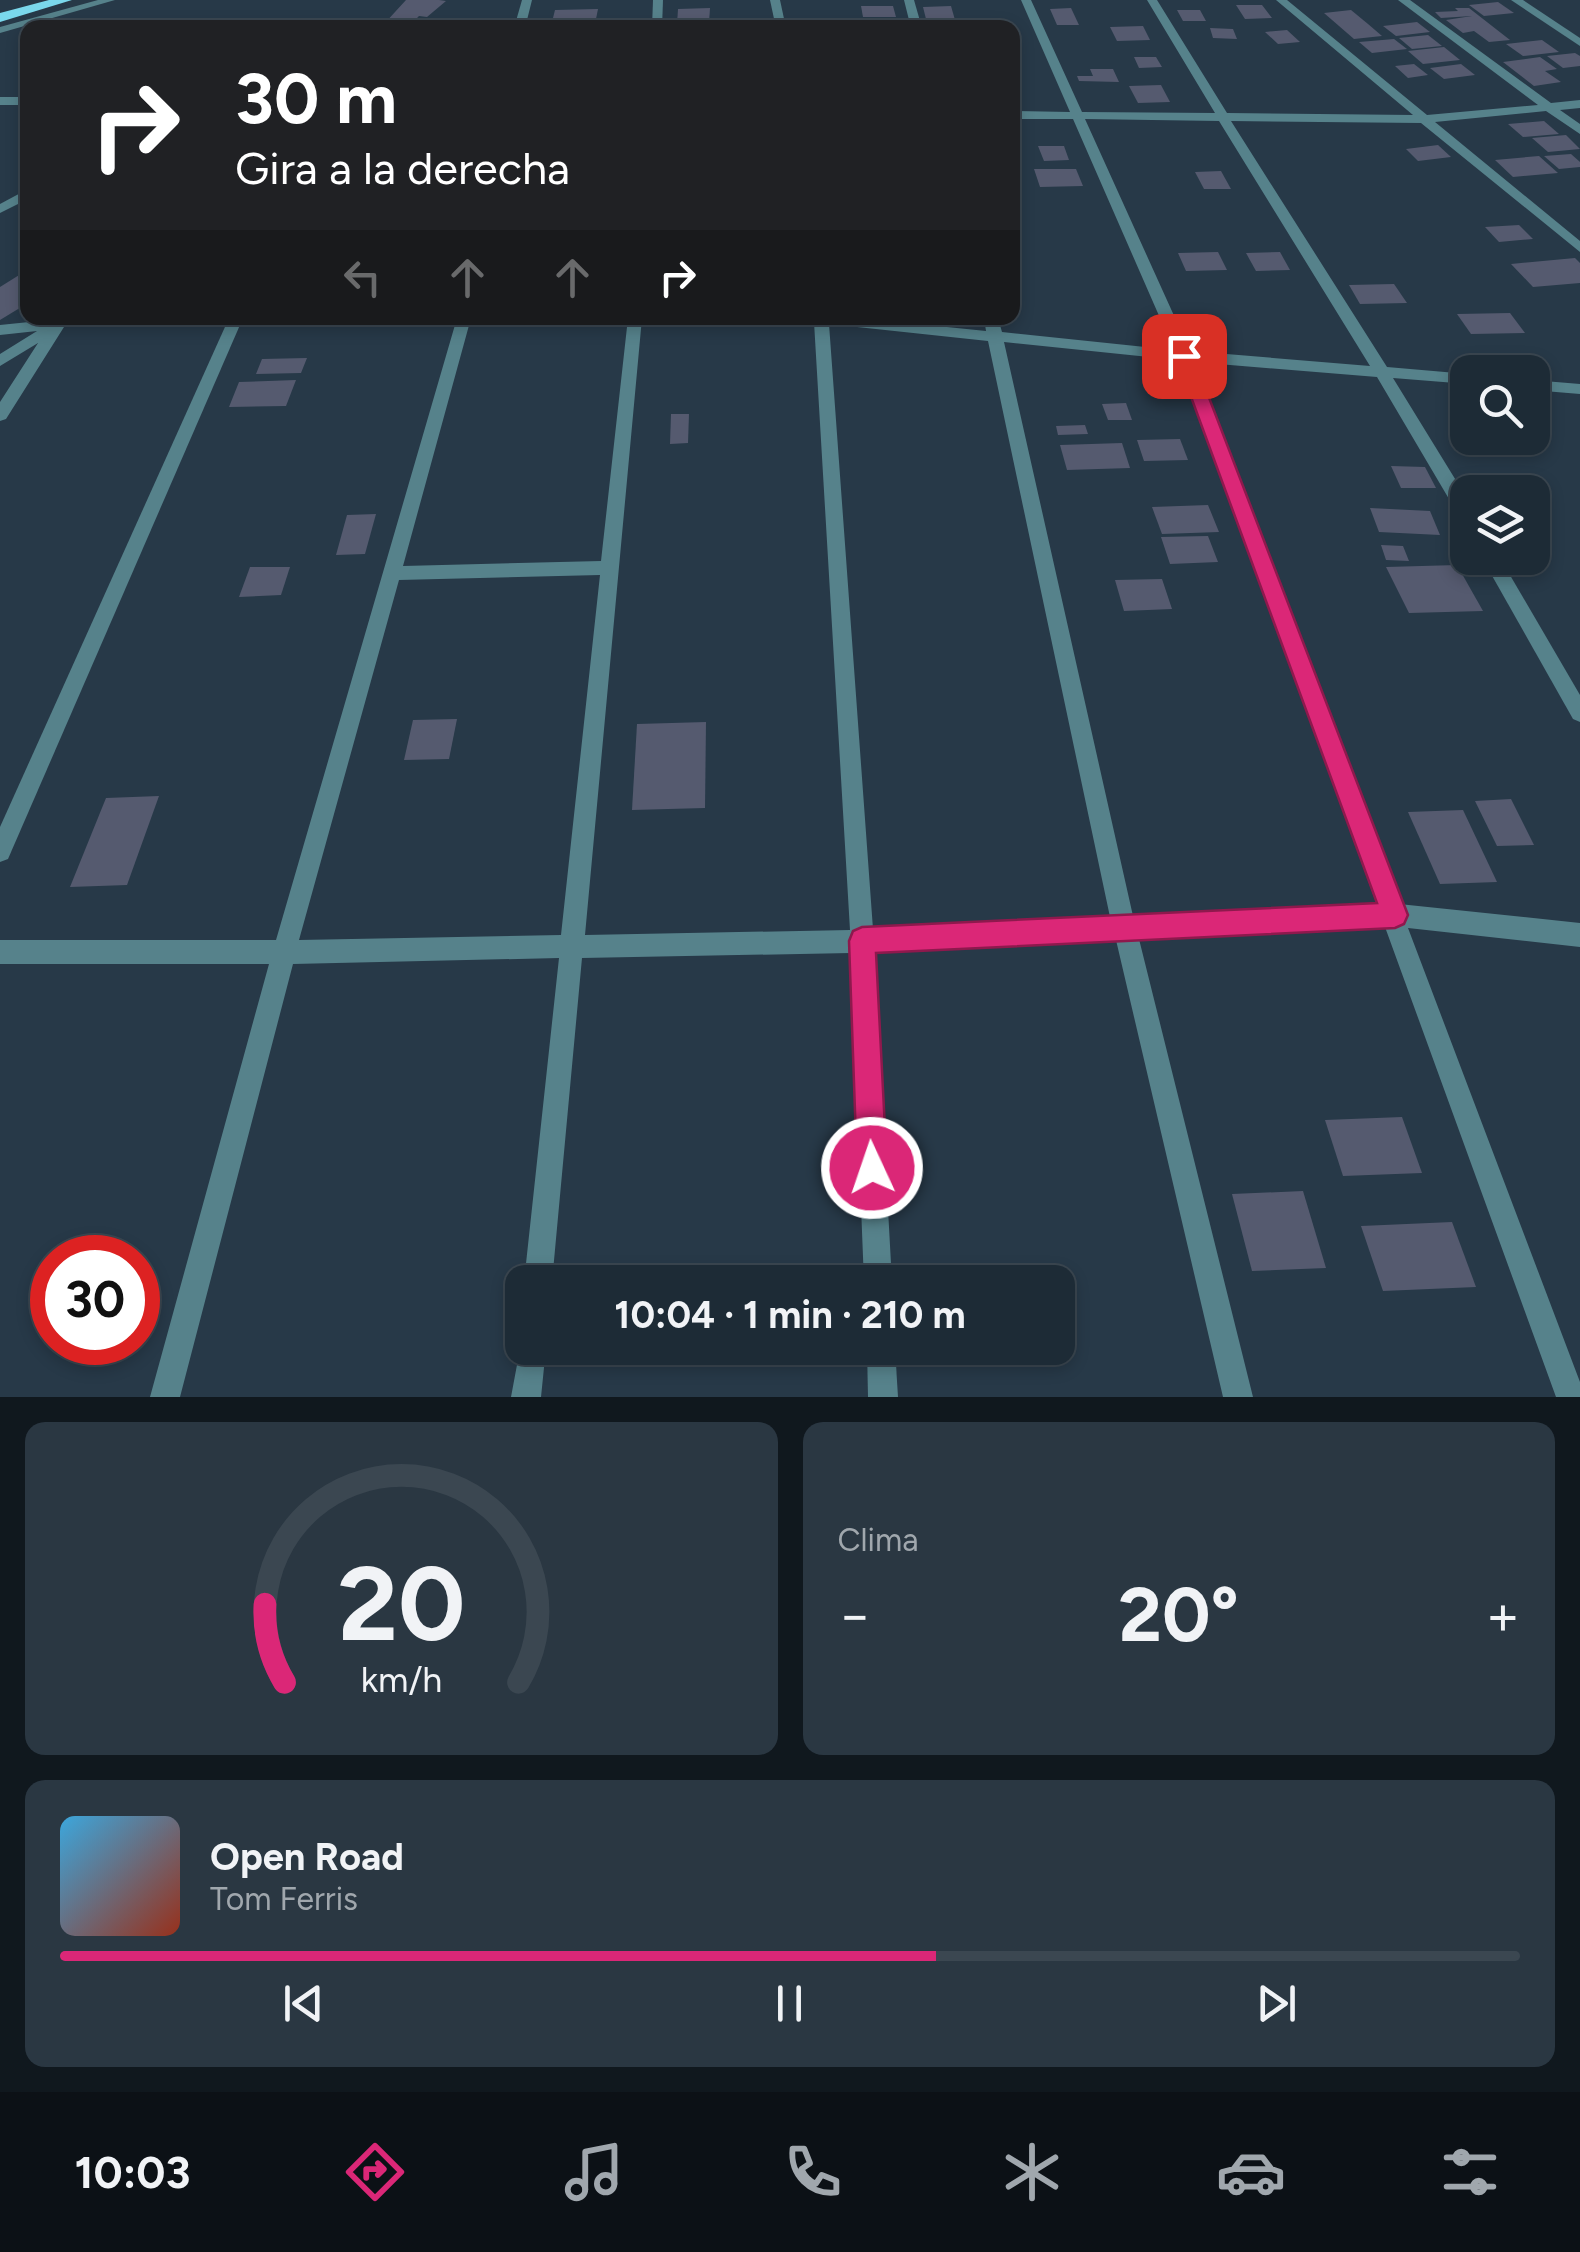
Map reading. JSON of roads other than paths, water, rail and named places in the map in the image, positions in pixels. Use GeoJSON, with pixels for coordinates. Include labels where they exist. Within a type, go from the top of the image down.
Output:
{"type":"FeatureCollection","features":[{"type":"Feature","properties":{"kind":"highway"},"geometry":{"type":"LineString","coordinates":[[0,18],[65,0]]}},
{"type":"Feature","properties":{"kind":"street"},"geometry":{"type":"LineString","coordinates":[[37,20],[110,0]]}},
{"type":"Feature","properties":{"kind":"street"},"geometry":{"type":"LineString","coordinates":[[1026,0],[1184,356],[1571,1397]]}},
{"type":"Feature","properties":{"kind":"street"},"geometry":{"type":"LineString","coordinates":[[1152,0],[1220,115],[1386,373],[1450,485]]}},
{"type":"Feature","properties":{"kind":"street"},"geometry":{"type":"LineString","coordinates":[[1281,0],[1580,248]]}},
{"type":"Feature","properties":{"kind":"street"},"geometry":{"type":"LineString","coordinates":[[1403,0],[1580,130]]}},
{"type":"Feature","properties":{"kind":"street"},"geometry":{"type":"LineString","coordinates":[[1516,0],[1580,42]]}},
{"type":"Feature","properties":{"kind":"street"},"geometry":{"type":"LineString","coordinates":[[1020,115],[1425,119],[1580,104]]}},
{"type":"Feature","properties":{"kind":"street"},"geometry":{"type":"LineString","coordinates":[[0,330],[32,325]]}},
{"type":"Feature","properties":{"kind":"street"},"geometry":{"type":"LineString","coordinates":[[0,361],[55,325]]}},
{"type":"Feature","properties":{"kind":"street"},"geometry":{"type":"LineString","coordinates":[[0,416],[60,325]]}},
{"type":"Feature","properties":{"kind":"street"},"geometry":{"type":"LineString","coordinates":[[0,852],[233,325]]}},
{"type":"Feature","properties":{"kind":"street"},"geometry":{"type":"LineString","coordinates":[[165,1397],[284,952],[462,325]]}},
{"type":"Feature","properties":{"kind":"street"},"geometry":{"type":"LineString","coordinates":[[540,1265],[633,325]]}},
{"type":"Feature","properties":{"kind":"street"},"geometry":{"type":"LineString","coordinates":[[820,325],[862,941],[877,1265]]}},
{"type":"Feature","properties":{"kind":"street"},"geometry":{"type":"LineString","coordinates":[[1238,1397],[1124,928],[993,326],[1184,356],[1450,378]]}},
{"type":"Feature","properties":{"kind":"street"},"geometry":{"type":"LineString","coordinates":[[1550,386],[1580,388]]}},
{"type":"Feature","properties":{"kind":"street"},"geometry":{"type":"LineString","coordinates":[[392,573],[610,568]]}},
{"type":"Feature","properties":{"kind":"street"},"geometry":{"type":"LineString","coordinates":[[1501,575],[1580,713]]}},
{"type":"Feature","properties":{"kind":"street"},"geometry":{"type":"LineString","coordinates":[[0,952],[284,952],[862,941],[1395,915],[1580,935]]}},
{"type":"Feature","properties":{"kind":"street"},"geometry":{"type":"LineString","coordinates":[[526,1397],[530,1365]]}},
{"type":"Feature","properties":{"kind":"street"},"geometry":{"type":"LineString","coordinates":[[881,1365],[883,1397]]}}]}
